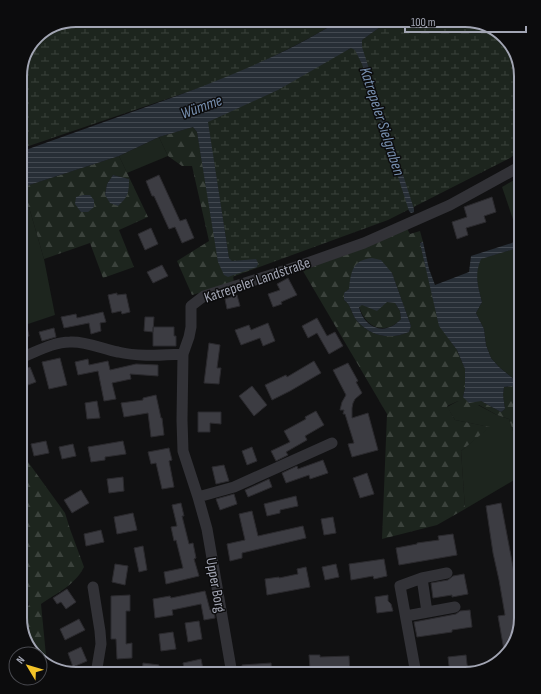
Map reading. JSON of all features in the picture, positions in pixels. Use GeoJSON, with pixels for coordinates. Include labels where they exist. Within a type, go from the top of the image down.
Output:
{"type":"FeatureCollection","features":[{"type":"Feature","properties":{"kind":"street","name":"Katrepeler Landstraße"},"geometry":{"type":"LineString","coordinates":[[182,354],[189,337],[191,327],[191,306],[204,296],[296,268],[364,243],[450,204],[514,170]]}},
{"type":"Feature","properties":{"kind":"street"},"geometry":{"type":"LineString","coordinates":[[27,355],[54,345],[69,342],[84,343],[133,355],[182,354]]}},
{"type":"Feature","properties":{"kind":"street","name":"Upper Borg"},"geometry":{"type":"LineString","coordinates":[[182,354],[183,451],[207,529],[231,667]]}},
{"type":"Feature","properties":{"kind":"street"},"geometry":{"type":"LineString","coordinates":[[198,497],[234,487],[332,443]]}},
{"type":"Feature","properties":{"kind":"street"},"geometry":{"type":"LineString","coordinates":[[415,667],[400,586],[422,578],[447,573]]}},
{"type":"Feature","properties":{"kind":"street"},"geometry":{"type":"LineString","coordinates":[[422,578],[427,612]]}},
{"type":"Feature","properties":{"kind":"street"},"geometry":{"type":"LineString","coordinates":[[93,587],[100,638],[100,655],[97,667]]}},
{"type":"Feature","properties":{"kind":"street"},"geometry":{"type":"LineString","coordinates":[[406,616],[455,607]]}},
{"type":"Feature","properties":{"kind":"green space"},"geometry":{"type":"Polygon","coordinates":[[[69,27],[328,27],[290,48],[238,73],[348,50],[380,27],[468,27],[490,34],[502,44],[509,54],[514,69],[514,155],[388,220],[232,277],[208,126],[199,88],[27,147],[27,73],[32,54],[44,39],[51,34],[69,27]]]}},
{"type":"Feature","properties":{"kind":"green space"},"geometry":{"type":"Polygon","coordinates":[[[193,127],[197,132],[205,177],[234,283],[192,295],[177,261],[209,241],[192,166],[182,166],[168,156],[159,137],[193,127]]]}},
{"type":"Feature","properties":{"kind":"green space"},"geometry":{"type":"Polygon","coordinates":[[[159,137],[168,156],[127,173],[119,156],[159,137]]]}},
{"type":"Feature","properties":{"kind":"green space"},"geometry":{"type":"Polygon","coordinates":[[[119,156],[148,217],[119,230],[134,267],[103,278],[90,243],[44,259],[29,207],[27,207],[27,186],[119,156]],[[113,175],[107,184],[105,195],[129,179],[113,175]]]}},
{"type":"Feature","properties":{"kind":"green space"},"geometry":{"type":"Polygon","coordinates":[[[514,180],[514,222],[502,187],[514,180]]]}},
{"type":"Feature","properties":{"kind":"green space"},"geometry":{"type":"Polygon","coordinates":[[[27,207],[29,207],[44,259],[55,315],[28,324],[27,320],[27,207]]]}},
{"type":"Feature","properties":{"kind":"green space"},"geometry":{"type":"Polygon","coordinates":[[[406,227],[410,234],[420,231],[423,242],[420,242],[434,300],[449,339],[457,350],[465,369],[465,388],[463,397],[481,401],[501,412],[505,409],[503,395],[504,387],[512,386],[514,388],[514,434],[509,419],[497,415],[479,405],[464,410],[458,401],[447,406],[455,420],[490,427],[461,451],[465,509],[437,525],[382,539],[387,414],[303,271],[406,227]],[[392,273],[349,289],[344,293],[344,300],[349,305],[355,318],[369,331],[382,336],[395,336],[409,332],[411,326],[392,273]]]}},
{"type":"Feature","properties":{"kind":"green space"},"geometry":{"type":"Polygon","coordinates":[[[514,249],[514,379],[491,358],[486,345],[484,329],[476,313],[482,302],[477,276],[480,259],[514,249]]]}},
{"type":"Feature","properties":{"kind":"green space"},"geometry":{"type":"Polygon","coordinates":[[[387,302],[395,303],[400,311],[401,319],[389,327],[382,328],[376,327],[366,320],[359,306],[362,304],[387,302]]]}},
{"type":"Feature","properties":{"kind":"green space"},"geometry":{"type":"Polygon","coordinates":[[[458,401],[478,405],[497,415],[509,419],[514,434],[514,480],[465,509],[461,451],[489,427],[455,420],[447,407],[458,401]]]}},
{"type":"Feature","properties":{"kind":"green space"},"geometry":{"type":"Polygon","coordinates":[[[27,461],[65,513],[84,567],[71,584],[41,604],[45,646],[36,646],[32,640],[28,628],[27,607],[29,605],[27,597],[27,461]]]}},
{"type":"Feature","properties":{"kind":"water"},"geometry":{"type":"Polygon","coordinates":[[[328,27],[380,27],[362,40],[362,47],[414,212],[411,213],[409,211],[362,64],[355,50],[351,48],[278,90],[208,122],[229,258],[232,261],[256,259],[258,263],[257,267],[228,277],[224,275],[218,262],[197,132],[193,127],[159,137],[119,156],[27,186],[27,149],[221,79],[270,58],[328,27]]]}},
{"type":"Feature","properties":{"kind":"water"},"geometry":{"type":"Polygon","coordinates":[[[113,175],[129,179],[127,194],[118,206],[110,203],[105,195],[107,184],[113,175]]]}},
{"type":"Feature","properties":{"kind":"water"},"geometry":{"type":"Polygon","coordinates":[[[90,195],[94,200],[94,207],[88,212],[81,212],[75,204],[76,197],[90,195]]]}},
{"type":"Feature","properties":{"kind":"water"},"geometry":{"type":"Polygon","coordinates":[[[423,242],[429,269],[435,285],[469,272],[471,256],[514,242],[514,249],[481,259],[477,275],[482,302],[476,313],[484,329],[486,345],[491,358],[514,379],[514,388],[512,386],[504,387],[503,395],[505,409],[501,412],[481,401],[469,403],[463,397],[465,388],[465,369],[457,350],[439,326],[420,243],[423,242]]]}},
{"type":"Feature","properties":{"kind":"water"},"geometry":{"type":"Polygon","coordinates":[[[372,258],[381,260],[392,273],[411,326],[409,332],[395,336],[382,336],[375,334],[357,321],[349,305],[344,300],[344,293],[349,289],[352,272],[356,264],[365,259],[372,258]],[[387,302],[377,311],[362,305],[359,307],[365,320],[370,325],[382,329],[395,325],[401,319],[400,311],[395,303],[387,302]]]}},
{"type":"Feature","properties":{"kind":"building"},"geometry":{"type":"Polygon","coordinates":[[[159,175],[180,221],[186,219],[194,238],[182,243],[175,227],[169,229],[146,181],[159,175]]]}},
{"type":"Feature","properties":{"kind":"building"},"geometry":{"type":"Polygon","coordinates":[[[492,197],[496,212],[484,216],[486,222],[466,228],[468,235],[457,239],[452,222],[467,217],[464,207],[492,197]]]}},
{"type":"Feature","properties":{"kind":"building"},"geometry":{"type":"Polygon","coordinates":[[[151,228],[158,244],[145,250],[138,234],[151,228]]]}},
{"type":"Feature","properties":{"kind":"building"},"geometry":{"type":"Polygon","coordinates":[[[162,265],[168,276],[153,283],[147,272],[162,265]]]}},
{"type":"Feature","properties":{"kind":"building"},"geometry":{"type":"Polygon","coordinates":[[[288,278],[297,295],[281,302],[282,304],[273,307],[268,294],[280,290],[277,284],[288,278]]]}},
{"type":"Feature","properties":{"kind":"building"},"geometry":{"type":"Polygon","coordinates":[[[117,293],[117,295],[126,294],[130,312],[122,314],[121,311],[112,313],[108,295],[117,293]]]}},
{"type":"Feature","properties":{"kind":"building"},"geometry":{"type":"Polygon","coordinates":[[[237,295],[240,306],[227,309],[225,299],[237,295]]]}},
{"type":"Feature","properties":{"kind":"building"},"geometry":{"type":"Polygon","coordinates":[[[103,312],[106,322],[100,323],[101,331],[91,334],[89,323],[64,328],[61,317],[76,314],[77,318],[103,312]]]}},
{"type":"Feature","properties":{"kind":"building"},"geometry":{"type":"Polygon","coordinates":[[[145,317],[154,317],[153,332],[144,331],[145,317]]]}},
{"type":"Feature","properties":{"kind":"building"},"geometry":{"type":"Polygon","coordinates":[[[317,318],[327,336],[335,332],[343,346],[329,354],[317,333],[308,338],[302,326],[317,318]]]}},
{"type":"Feature","properties":{"kind":"building"},"geometry":{"type":"Polygon","coordinates":[[[268,323],[275,341],[263,346],[260,338],[241,345],[235,330],[249,325],[251,330],[268,323]]]}},
{"type":"Feature","properties":{"kind":"building"},"geometry":{"type":"Polygon","coordinates":[[[153,327],[174,327],[176,346],[153,346],[153,327]]]}},
{"type":"Feature","properties":{"kind":"building"},"geometry":{"type":"Polygon","coordinates":[[[54,328],[56,337],[42,341],[39,332],[54,328]]]}},
{"type":"Feature","properties":{"kind":"building"},"geometry":{"type":"Polygon","coordinates":[[[209,343],[220,345],[217,368],[221,368],[219,384],[204,383],[209,343]]]}},
{"type":"Feature","properties":{"kind":"building"},"geometry":{"type":"Polygon","coordinates":[[[60,358],[67,385],[49,389],[42,362],[60,358]]]}},
{"type":"Feature","properties":{"kind":"building"},"geometry":{"type":"Polygon","coordinates":[[[88,359],[89,365],[108,361],[110,370],[136,364],[158,365],[158,376],[130,374],[131,379],[112,383],[116,399],[104,401],[98,371],[78,375],[75,362],[88,359]]]}},
{"type":"Feature","properties":{"kind":"building"},"geometry":{"type":"Polygon","coordinates":[[[314,361],[321,373],[272,400],[265,385],[286,375],[287,377],[314,361]]]}},
{"type":"Feature","properties":{"kind":"building"},"geometry":{"type":"Polygon","coordinates":[[[348,363],[358,381],[356,382],[362,393],[353,403],[352,418],[368,413],[378,450],[352,457],[348,444],[354,443],[345,414],[343,414],[344,410],[340,410],[346,395],[333,370],[348,363]]]}},
{"type":"Feature","properties":{"kind":"building"},"geometry":{"type":"Polygon","coordinates":[[[30,367],[36,382],[27,385],[27,368],[30,367]]]}},
{"type":"Feature","properties":{"kind":"building"},"geometry":{"type":"Polygon","coordinates":[[[252,386],[267,405],[254,416],[239,396],[252,386]]]}},
{"type":"Feature","properties":{"kind":"building"},"geometry":{"type":"Polygon","coordinates":[[[156,395],[162,418],[164,435],[151,437],[148,413],[124,417],[121,403],[143,400],[143,398],[156,395]]]}},
{"type":"Feature","properties":{"kind":"building"},"geometry":{"type":"Polygon","coordinates":[[[97,401],[100,418],[87,419],[85,403],[97,401]]]}},
{"type":"Feature","properties":{"kind":"building"},"geometry":{"type":"Polygon","coordinates":[[[316,411],[324,425],[305,436],[307,440],[286,452],[288,455],[276,461],[271,451],[290,442],[284,431],[306,419],[305,417],[316,411]]]}},
{"type":"Feature","properties":{"kind":"building"},"geometry":{"type":"Polygon","coordinates":[[[198,412],[221,412],[221,424],[210,423],[210,432],[198,432],[198,412]]]}},
{"type":"Feature","properties":{"kind":"building"},"geometry":{"type":"Polygon","coordinates":[[[46,441],[49,453],[34,456],[31,444],[46,441]]]}},
{"type":"Feature","properties":{"kind":"building"},"geometry":{"type":"Polygon","coordinates":[[[123,441],[126,454],[105,457],[105,460],[91,462],[88,447],[123,441]]]}},
{"type":"Feature","properties":{"kind":"building"},"geometry":{"type":"Polygon","coordinates":[[[73,444],[76,456],[62,459],[59,447],[73,444]]]}},
{"type":"Feature","properties":{"kind":"building"},"geometry":{"type":"Polygon","coordinates":[[[252,447],[257,461],[247,465],[242,451],[252,447]]]}},
{"type":"Feature","properties":{"kind":"building"},"geometry":{"type":"Polygon","coordinates":[[[169,448],[172,460],[169,461],[174,487],[162,489],[156,463],[151,464],[148,452],[169,448]]]}},
{"type":"Feature","properties":{"kind":"building"},"geometry":{"type":"Polygon","coordinates":[[[323,460],[328,473],[310,479],[309,475],[286,483],[282,473],[297,466],[298,469],[323,460]]]}},
{"type":"Feature","properties":{"kind":"building"},"geometry":{"type":"Polygon","coordinates":[[[224,465],[229,481],[216,484],[212,467],[224,465]]]}},
{"type":"Feature","properties":{"kind":"building"},"geometry":{"type":"Polygon","coordinates":[[[367,473],[374,494],[360,498],[353,478],[367,473]]]}},
{"type":"Feature","properties":{"kind":"building"},"geometry":{"type":"Polygon","coordinates":[[[123,477],[124,491],[109,493],[107,479],[123,477]]]}},
{"type":"Feature","properties":{"kind":"building"},"geometry":{"type":"Polygon","coordinates":[[[269,479],[272,487],[248,497],[245,490],[269,479]]]}},
{"type":"Feature","properties":{"kind":"building"},"geometry":{"type":"Polygon","coordinates":[[[81,490],[89,503],[72,513],[64,500],[81,490]]]}},
{"type":"Feature","properties":{"kind":"building"},"geometry":{"type":"Polygon","coordinates":[[[234,494],[237,504],[220,510],[216,499],[234,494]]]}},
{"type":"Feature","properties":{"kind":"building"},"geometry":{"type":"Polygon","coordinates":[[[296,496],[298,506],[280,510],[280,513],[267,516],[264,504],[296,496]]]}},
{"type":"Feature","properties":{"kind":"building"},"geometry":{"type":"Polygon","coordinates":[[[181,503],[184,516],[182,516],[189,544],[193,543],[196,558],[194,559],[199,576],[166,584],[164,572],[183,568],[171,527],[177,526],[172,505],[181,503]]]}},
{"type":"Feature","properties":{"kind":"building"},"geometry":{"type":"Polygon","coordinates":[[[501,503],[514,572],[514,625],[509,640],[504,648],[498,616],[505,615],[486,506],[501,503]]]}},
{"type":"Feature","properties":{"kind":"building"},"geometry":{"type":"Polygon","coordinates":[[[252,511],[258,536],[303,526],[306,538],[242,553],[242,558],[230,561],[227,544],[245,540],[239,514],[252,511]]]}},
{"type":"Feature","properties":{"kind":"building"},"geometry":{"type":"Polygon","coordinates":[[[133,513],[137,530],[117,534],[114,517],[133,513]]]}},
{"type":"Feature","properties":{"kind":"building"},"geometry":{"type":"Polygon","coordinates":[[[333,517],[336,533],[324,535],[321,519],[333,517]]]}},
{"type":"Feature","properties":{"kind":"building"},"geometry":{"type":"Polygon","coordinates":[[[101,530],[104,542],[86,546],[84,534],[101,530]]]}},
{"type":"Feature","properties":{"kind":"building"},"geometry":{"type":"Polygon","coordinates":[[[453,534],[457,555],[399,565],[396,548],[439,540],[438,536],[453,534]]]}},
{"type":"Feature","properties":{"kind":"building"},"geometry":{"type":"Polygon","coordinates":[[[143,546],[147,570],[139,572],[134,548],[143,546]]]}},
{"type":"Feature","properties":{"kind":"building"},"geometry":{"type":"Polygon","coordinates":[[[384,559],[387,576],[374,579],[373,576],[351,580],[349,564],[384,559]]]}},
{"type":"Feature","properties":{"kind":"building"},"geometry":{"type":"Polygon","coordinates":[[[115,564],[128,566],[125,585],[112,582],[115,564]]]}},
{"type":"Feature","properties":{"kind":"building"},"geometry":{"type":"Polygon","coordinates":[[[336,564],[339,577],[325,580],[322,567],[336,564]]]}},
{"type":"Feature","properties":{"kind":"building"},"geometry":{"type":"Polygon","coordinates":[[[306,567],[310,587],[267,595],[265,579],[298,574],[297,569],[306,567]]]}},
{"type":"Feature","properties":{"kind":"building"},"geometry":{"type":"Polygon","coordinates":[[[464,574],[468,594],[433,598],[431,583],[448,580],[453,576],[464,574]]]}},
{"type":"Feature","properties":{"kind":"building"},"geometry":{"type":"Polygon","coordinates":[[[67,589],[76,602],[66,609],[61,602],[57,604],[53,598],[67,589]]]}},
{"type":"Feature","properties":{"kind":"building"},"geometry":{"type":"Polygon","coordinates":[[[205,591],[210,610],[214,610],[215,618],[204,620],[201,604],[172,610],[173,615],[155,618],[153,599],[170,596],[171,598],[205,591]]]}},
{"type":"Feature","properties":{"kind":"building"},"geometry":{"type":"Polygon","coordinates":[[[130,595],[130,611],[126,611],[126,644],[132,643],[132,658],[117,659],[116,639],[111,639],[111,596],[130,595]]]}},
{"type":"Feature","properties":{"kind":"building"},"geometry":{"type":"Polygon","coordinates":[[[388,595],[388,601],[391,604],[393,611],[377,613],[375,597],[388,595]]]}},
{"type":"Feature","properties":{"kind":"building"},"geometry":{"type":"Polygon","coordinates":[[[470,610],[472,627],[452,630],[452,632],[417,637],[414,622],[470,610]]]}},
{"type":"Feature","properties":{"kind":"building"},"geometry":{"type":"Polygon","coordinates":[[[79,619],[85,630],[65,640],[60,629],[79,619]]]}},
{"type":"Feature","properties":{"kind":"building"},"geometry":{"type":"Polygon","coordinates":[[[199,621],[202,639],[188,642],[185,623],[199,621]]]}},
{"type":"Feature","properties":{"kind":"building"},"geometry":{"type":"Polygon","coordinates":[[[173,632],[176,649],[161,651],[159,634],[173,632]]]}},
{"type":"Feature","properties":{"kind":"building"},"geometry":{"type":"Polygon","coordinates":[[[81,647],[87,661],[73,667],[68,653],[81,647]]]}},
{"type":"Feature","properties":{"kind":"building"},"geometry":{"type":"Polygon","coordinates":[[[309,655],[320,655],[320,657],[349,656],[350,667],[310,667],[309,655]]]}},
{"type":"Feature","properties":{"kind":"building"},"geometry":{"type":"Polygon","coordinates":[[[466,655],[467,667],[449,667],[448,657],[466,655]]]}},
{"type":"Feature","properties":{"kind":"building"},"geometry":{"type":"Polygon","coordinates":[[[201,659],[203,667],[184,667],[183,663],[201,659]]]}},
{"type":"Feature","properties":{"kind":"building"},"geometry":{"type":"Polygon","coordinates":[[[143,663],[159,665],[159,667],[143,667],[143,663]]]}},
{"type":"Feature","properties":{"kind":"building"},"geometry":{"type":"Polygon","coordinates":[[[271,663],[271,667],[242,667],[242,665],[271,663]]]}},
{"type":"Feature","properties":{"kind":"water label","name":"Wümme"},"geometry":{"type":"Point","coordinates":[201,106]}},
{"type":"Feature","properties":{"kind":"water label","name":"Katrepeler Sielgraben"},"geometry":{"type":"Point","coordinates":[383,121]}}]}
